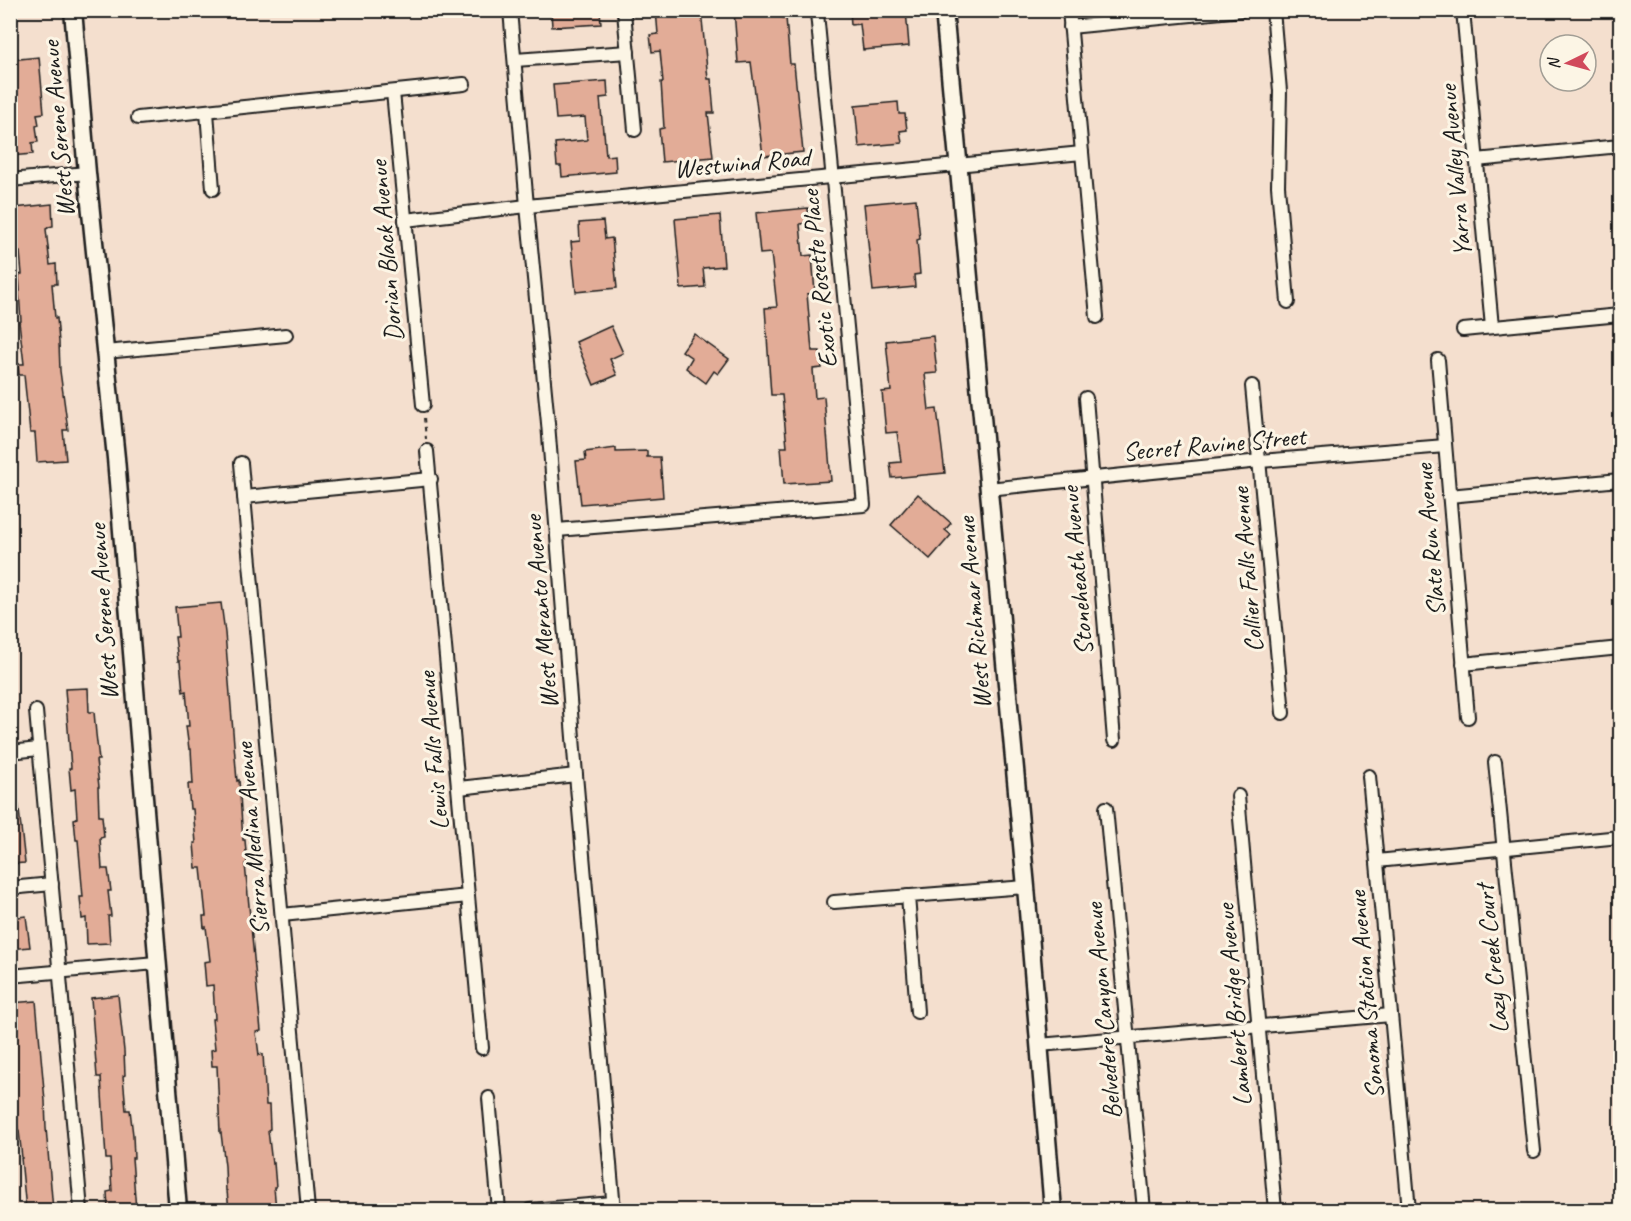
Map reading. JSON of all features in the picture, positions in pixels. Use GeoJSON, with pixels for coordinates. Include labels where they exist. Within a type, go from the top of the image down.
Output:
{"type":"FeatureCollection","features":[{"type":"Feature","properties":{"kind":"street","name":"West Serene Avenue"},"geometry":{"type":"LineString","coordinates":[[73,10],[116,458],[178,1210]]}},
{"type":"Feature","properties":{"kind":"street","name":"West Meranto Avenue"},"geometry":{"type":"LineString","coordinates":[[510,10],[557,530],[614,1207]]}},
{"type":"Feature","properties":{"kind":"street","name":"West Richmar Avenue"},"geometry":{"type":"LineString","coordinates":[[944,10],[1026,887],[1053,1210]]}},
{"type":"Feature","properties":{"kind":"street"},"geometry":{"type":"LineString","coordinates":[[1069,10],[1097,317]]}},
{"type":"Feature","properties":{"kind":"street"},"geometry":{"type":"LineString","coordinates":[[1070,27],[1242,10]]}},
{"type":"Feature","properties":{"kind":"street"},"geometry":{"type":"LineString","coordinates":[[1273,10],[1280,91],[1278,186],[1288,302]]}},
{"type":"Feature","properties":{"kind":"street","name":"Yarra Valley Avenue"},"geometry":{"type":"LineString","coordinates":[[1463,10],[1492,327]]}},
{"type":"Feature","properties":{"kind":"street"},"geometry":{"type":"LineString","coordinates":[[624,12],[635,130]]}},
{"type":"Feature","properties":{"kind":"street","name":"Exotic Rosette Place"},"geometry":{"type":"LineString","coordinates":[[557,530],[864,505],[817,13]]}},
{"type":"Feature","properties":{"kind":"street"},"geometry":{"type":"LineString","coordinates":[[515,60],[628,52]]}},
{"type":"Feature","properties":{"kind":"street"},"geometry":{"type":"LineString","coordinates":[[138,118],[464,84]]}},
{"type":"Feature","properties":{"kind":"street","name":"Dorian Black Avenue"},"geometry":{"type":"LineString","coordinates":[[393,92],[423,405]]}},
{"type":"Feature","properties":{"kind":"street"},"geometry":{"type":"LineString","coordinates":[[207,112],[213,189]]}},
{"type":"Feature","properties":{"kind":"street"},"geometry":{"type":"LineString","coordinates":[[1476,160],[1620,146]]}},
{"type":"Feature","properties":{"kind":"street","name":"Westwind Road"},"geometry":{"type":"LineString","coordinates":[[405,220],[527,206],[1082,153]]}},
{"type":"Feature","properties":{"kind":"street"},"geometry":{"type":"LineString","coordinates":[[10,180],[87,173]]}},
{"type":"Feature","properties":{"kind":"street"},"geometry":{"type":"LineString","coordinates":[[1462,330],[1620,315]]}},
{"type":"Feature","properties":{"kind":"street"},"geometry":{"type":"LineString","coordinates":[[105,352],[286,335]]}},
{"type":"Feature","properties":{"kind":"street","name":"Slate Run Avenue"},"geometry":{"type":"LineString","coordinates":[[1438,360],[1468,717]]}},
{"type":"Feature","properties":{"kind":"street","name":"Collier Falls Avenue"},"geometry":{"type":"LineString","coordinates":[[1252,386],[1283,713]]}},
{"type":"Feature","properties":{"kind":"street","name":"Stoneheath Avenue"},"geometry":{"type":"LineString","coordinates":[[1086,398],[1114,740]]}},
{"type":"Feature","properties":{"kind":"street","name":"Secret Ravine Street"},"geometry":{"type":"LineString","coordinates":[[988,489],[1260,461],[1445,446]]}},
{"type":"Feature","properties":{"kind":"street","name":"Lewis Falls Avenue"},"geometry":{"type":"LineString","coordinates":[[427,450],[482,1048]]}},
{"type":"Feature","properties":{"kind":"street","name":"Sierra Medina Avenue"},"geometry":{"type":"LineString","coordinates":[[241,463],[308,1210]]}},
{"type":"Feature","properties":{"kind":"street"},"geometry":{"type":"LineString","coordinates":[[244,496],[430,479]]}},
{"type":"Feature","properties":{"kind":"street"},"geometry":{"type":"LineString","coordinates":[[1449,496],[1620,480]]}},
{"type":"Feature","properties":{"kind":"street"},"geometry":{"type":"LineString","coordinates":[[1463,664],[1620,648]]}},
{"type":"Feature","properties":{"kind":"street"},"geometry":{"type":"LineString","coordinates":[[36,711],[81,1210]]}},
{"type":"Feature","properties":{"kind":"street"},"geometry":{"type":"LineString","coordinates":[[10,752],[39,749]]}},
{"type":"Feature","properties":{"kind":"street","name":"Lazy Creek Court"},"geometry":{"type":"LineString","coordinates":[[1495,762],[1534,1151]]}},
{"type":"Feature","properties":{"kind":"street"},"geometry":{"type":"LineString","coordinates":[[459,788],[576,775]]}},
{"type":"Feature","properties":{"kind":"street","name":"Sonoma Station Avenue"},"geometry":{"type":"LineString","coordinates":[[1369,776],[1409,1210]]}},
{"type":"Feature","properties":{"kind":"street","name":"Lambert Bridge Avenue"},"geometry":{"type":"LineString","coordinates":[[1238,796],[1275,1210]]}},
{"type":"Feature","properties":{"kind":"street","name":"Belvedere Canyon Avenue"},"geometry":{"type":"LineString","coordinates":[[1106,808],[1144,1210]]}},
{"type":"Feature","properties":{"kind":"street"},"geometry":{"type":"LineString","coordinates":[[1377,861],[1620,837]]}},
{"type":"Feature","properties":{"kind":"street"},"geometry":{"type":"LineString","coordinates":[[10,888],[51,884]]}},
{"type":"Feature","properties":{"kind":"street"},"geometry":{"type":"LineString","coordinates":[[834,902],[1026,887]]}},
{"type":"Feature","properties":{"kind":"street"},"geometry":{"type":"LineString","coordinates":[[282,915],[468,896]]}},
{"type":"Feature","properties":{"kind":"street"},"geometry":{"type":"LineString","coordinates":[[908,896],[917,1012]]}},
{"type":"Feature","properties":{"kind":"street"},"geometry":{"type":"LineString","coordinates":[[10,976],[156,963]]}},
{"type":"Feature","properties":{"kind":"street"},"geometry":{"type":"LineString","coordinates":[[1039,1045],[1391,1015]]}},
{"type":"Feature","properties":{"kind":"street"},"geometry":{"type":"LineString","coordinates":[[489,1098],[499,1210]]}},
{"type":"Feature","properties":{"kind":"street"},"geometry":{"type":"LineString","coordinates":[[530,1210],[614,1207]]}},
{"type":"Feature","properties":{"kind":"path"},"geometry":{"type":"LineString","coordinates":[[423,405],[427,450]]}},
{"type":"Feature","properties":{"kind":"building"},"geometry":{"type":"Polygon","coordinates":[[[551,10],[600,10],[601,24],[552,27],[551,10]]]}},
{"type":"Feature","properties":{"kind":"building"},"geometry":{"type":"Polygon","coordinates":[[[656,10],[701,10],[714,113],[708,113],[713,157],[662,162],[659,129],[664,128],[661,82],[663,82],[660,51],[652,52],[650,35],[658,34],[656,10]]]}},
{"type":"Feature","properties":{"kind":"building"},"geometry":{"type":"Polygon","coordinates":[[[734,10],[782,10],[783,18],[786,18],[790,64],[794,64],[803,152],[763,156],[751,62],[738,63],[734,10]]]}},
{"type":"Feature","properties":{"kind":"building"},"geometry":{"type":"Polygon","coordinates":[[[850,10],[906,10],[909,46],[863,50],[860,24],[851,25],[850,10]]]}},
{"type":"Feature","properties":{"kind":"building"},"geometry":{"type":"Polygon","coordinates":[[[39,57],[44,113],[37,114],[38,142],[32,143],[33,154],[10,156],[10,60],[39,57]]]}},
{"type":"Feature","properties":{"kind":"building"},"geometry":{"type":"Polygon","coordinates":[[[607,81],[608,97],[600,98],[603,132],[606,156],[615,155],[616,172],[562,177],[561,166],[557,166],[555,143],[587,140],[585,117],[556,119],[553,85],[607,81]]]}},
{"type":"Feature","properties":{"kind":"building"},"geometry":{"type":"Polygon","coordinates":[[[898,102],[899,114],[905,114],[907,130],[900,131],[902,143],[859,147],[855,106],[898,102]]]}},
{"type":"Feature","properties":{"kind":"building"},"geometry":{"type":"Polygon","coordinates":[[[916,199],[920,239],[917,240],[920,274],[914,275],[915,287],[873,291],[864,204],[916,199]]]}},
{"type":"Feature","properties":{"kind":"building"},"geometry":{"type":"Polygon","coordinates":[[[52,204],[53,226],[46,229],[50,265],[56,264],[57,284],[52,284],[68,430],[63,430],[66,460],[37,462],[35,433],[30,433],[24,375],[19,375],[18,364],[24,364],[19,322],[21,321],[19,275],[22,274],[20,252],[16,252],[14,231],[10,232],[10,220],[11,217],[15,217],[14,208],[52,204]]]}},
{"type":"Feature","properties":{"kind":"building"},"geometry":{"type":"Polygon","coordinates":[[[808,208],[809,223],[800,224],[803,256],[812,255],[815,293],[807,294],[812,351],[820,351],[822,368],[813,369],[815,398],[824,397],[831,481],[784,484],[781,447],[787,447],[782,395],[771,395],[765,308],[777,307],[771,253],[760,254],[756,213],[808,208]]]}},
{"type":"Feature","properties":{"kind":"building"},"geometry":{"type":"Polygon","coordinates":[[[720,215],[724,266],[703,268],[705,287],[681,289],[675,219],[720,215]]]}},
{"type":"Feature","properties":{"kind":"building"},"geometry":{"type":"Polygon","coordinates":[[[603,221],[605,239],[612,238],[617,288],[576,292],[571,242],[580,241],[579,223],[603,221]]]}},
{"type":"Feature","properties":{"kind":"building"},"geometry":{"type":"Polygon","coordinates":[[[611,326],[623,353],[610,359],[617,375],[594,385],[576,342],[611,326]]]}},
{"type":"Feature","properties":{"kind":"building"},"geometry":{"type":"Polygon","coordinates":[[[694,334],[729,359],[718,374],[714,371],[706,383],[686,368],[692,358],[682,351],[694,334]]]}},
{"type":"Feature","properties":{"kind":"building"},"geometry":{"type":"Polygon","coordinates":[[[933,336],[937,373],[925,374],[929,410],[937,409],[945,473],[892,478],[890,463],[901,462],[897,432],[886,433],[882,392],[891,391],[886,341],[933,336]]]}},
{"type":"Feature","properties":{"kind":"building"},"geometry":{"type":"Polygon","coordinates":[[[616,448],[616,452],[647,451],[647,457],[660,457],[663,497],[581,504],[576,461],[586,460],[585,452],[616,448]]]}},
{"type":"Feature","properties":{"kind":"building"},"geometry":{"type":"Polygon","coordinates":[[[918,494],[951,523],[945,530],[951,535],[930,559],[891,525],[918,494]]]}},
{"type":"Feature","properties":{"kind":"building"},"geometry":{"type":"Polygon","coordinates":[[[221,603],[237,781],[239,780],[243,840],[245,840],[247,864],[245,864],[261,1031],[256,1032],[259,1055],[263,1054],[266,1105],[269,1105],[270,1129],[268,1130],[272,1164],[274,1163],[276,1210],[229,1210],[220,1133],[217,1066],[212,1066],[211,1050],[215,1049],[212,1019],[215,1019],[213,985],[206,986],[204,962],[210,961],[206,927],[204,928],[203,916],[206,916],[201,868],[196,868],[193,809],[190,809],[188,784],[193,784],[191,749],[189,749],[186,726],[189,726],[186,691],[183,692],[175,637],[178,637],[175,607],[221,603]]]}},
{"type":"Feature","properties":{"kind":"building"},"geometry":{"type":"Polygon","coordinates":[[[88,688],[89,712],[94,712],[99,760],[96,760],[99,816],[102,816],[104,837],[100,838],[102,869],[108,869],[111,916],[108,916],[110,943],[87,944],[86,918],[82,919],[80,897],[83,897],[74,819],[77,818],[75,789],[71,790],[69,768],[71,768],[65,689],[88,688]]]}},
{"type":"Feature","properties":{"kind":"building"},"geometry":{"type":"Polygon","coordinates":[[[18,801],[25,863],[10,864],[10,802],[18,801]]]}},
{"type":"Feature","properties":{"kind":"building"},"geometry":{"type":"Polygon","coordinates":[[[26,916],[30,947],[10,949],[10,918],[26,916]]]}},
{"type":"Feature","properties":{"kind":"building"},"geometry":{"type":"Polygon","coordinates":[[[118,995],[124,1051],[125,1075],[123,1076],[126,1110],[130,1110],[133,1135],[134,1158],[132,1158],[136,1210],[108,1210],[107,1192],[112,1191],[110,1159],[106,1159],[101,1077],[97,1077],[91,998],[118,995]]]}},
{"type":"Feature","properties":{"kind":"building"},"geometry":{"type":"Polygon","coordinates":[[[36,1001],[53,1210],[26,1210],[11,1058],[10,1003],[36,1001]]]}}]}
